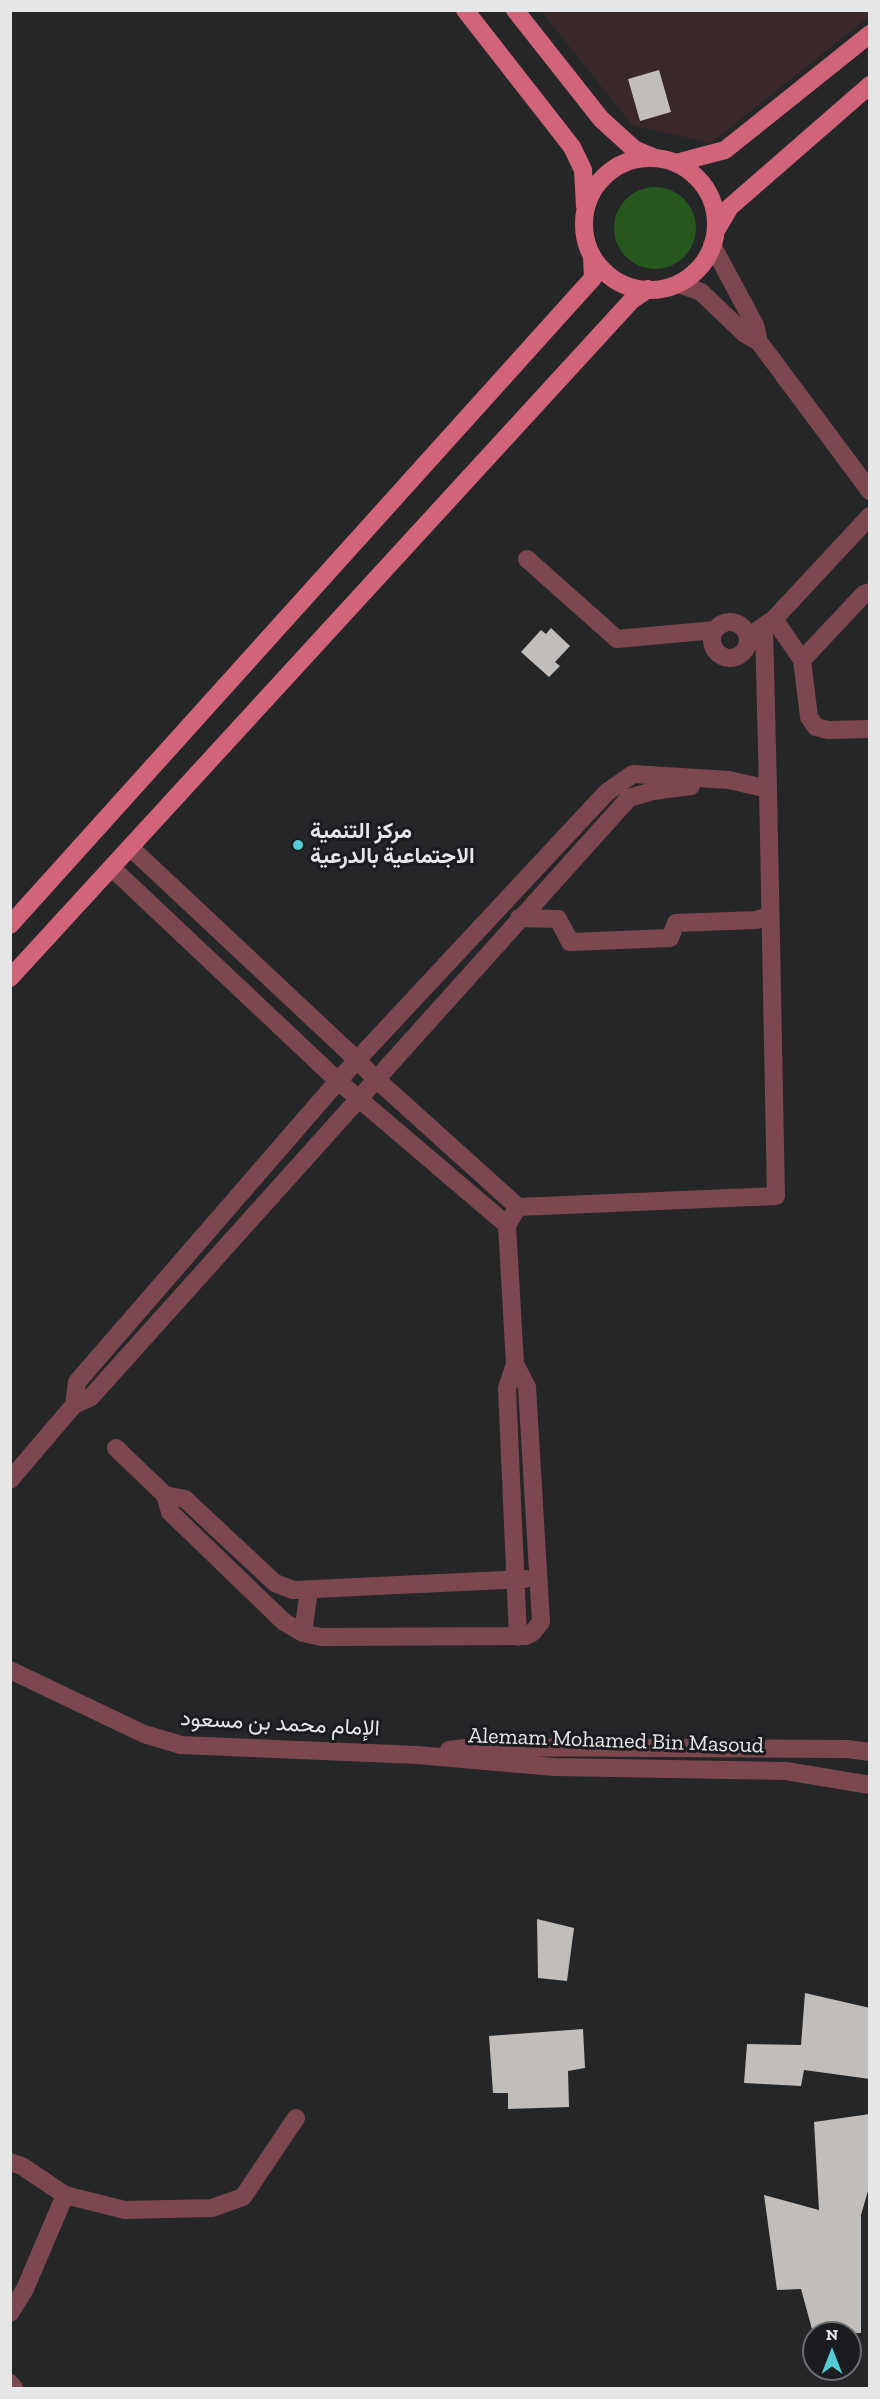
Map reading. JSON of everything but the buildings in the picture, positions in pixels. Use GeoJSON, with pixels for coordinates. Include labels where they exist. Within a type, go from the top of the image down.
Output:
{"type":"FeatureCollection","features":[{"type":"Feature","properties":{"kind":"main road"},"geometry":{"type":"LineString","coordinates":[[465,10],[572,147],[583,170],[585,239],[592,257],[605,273],[621,284],[660,289],[679,284],[698,270],[730,207],[870,85]]}},
{"type":"Feature","properties":{"kind":"main road"},"geometry":{"type":"LineString","coordinates":[[515,10],[601,119],[634,149],[657,159],[676,163],[694,174],[707,190],[715,209],[715,237]]}},
{"type":"Feature","properties":{"kind":"main road"},"geometry":{"type":"LineString","coordinates":[[676,163],[724,150],[870,34]]}},
{"type":"Feature","properties":{"kind":"main road"},"geometry":{"type":"LineString","coordinates":[[584,219],[589,198],[600,180],[616,167],[636,159],[657,159]]}},
{"type":"Feature","properties":{"kind":"main road"},"geometry":{"type":"LineString","coordinates":[[10,925],[593,278],[592,257]]}},
{"type":"Feature","properties":{"kind":"main road"},"geometry":{"type":"LineString","coordinates":[[10,978],[632,300],[648,289]]}},
{"type":"Feature","properties":{"kind":"street"},"geometry":{"type":"LineString","coordinates":[[715,237],[755,325],[759,342]]}},
{"type":"Feature","properties":{"kind":"street"},"geometry":{"type":"LineString","coordinates":[[679,284],[701,292],[745,334],[759,342],[870,490]]}},
{"type":"Feature","properties":{"kind":"street"},"geometry":{"type":"LineString","coordinates":[[715,630],[713,646],[726,658],[742,653],[762,628],[870,516]]}},
{"type":"Feature","properties":{"kind":"street"},"geometry":{"type":"LineString","coordinates":[[527,560],[617,639],[715,630],[725,623],[762,628],[802,660],[809,717],[816,727],[828,730],[870,729]]}},
{"type":"Feature","properties":{"kind":"street"},"geometry":{"type":"LineString","coordinates":[[802,660],[864,594],[870,592]]}},
{"type":"Feature","properties":{"kind":"street"},"geometry":{"type":"LineString","coordinates":[[130,848],[376,1079],[518,1207],[776,1196],[768,789],[762,628]]}},
{"type":"Feature","properties":{"kind":"street"},"geometry":{"type":"LineString","coordinates":[[74,1405],[77,1382],[338,1081],[607,792],[633,774],[729,780],[768,789]]}},
{"type":"Feature","properties":{"kind":"street"},"geometry":{"type":"LineString","coordinates":[[10,1480],[74,1405],[91,1397],[358,1097],[629,798],[653,791],[729,780]]}},
{"type":"Feature","properties":{"kind":"street"},"geometry":{"type":"LineString","coordinates":[[112,868],[338,1081],[507,1225]]}},
{"type":"Feature","properties":{"kind":"street"},"geometry":{"type":"LineString","coordinates":[[519,918],[558,919],[570,942],[670,938],[676,923],[756,920],[770,916]]}},
{"type":"Feature","properties":{"kind":"street"},"geometry":{"type":"LineString","coordinates":[[518,1207],[507,1225],[515,1364],[507,1388],[518,1637]]}},
{"type":"Feature","properties":{"kind":"street"},"geometry":{"type":"LineString","coordinates":[[116,1448],[165,1495],[170,1512],[284,1622],[303,1633],[321,1637],[518,1637],[532,1633],[541,1622],[528,1387],[515,1364]]}},
{"type":"Feature","properties":{"kind":"street"},"geometry":{"type":"LineString","coordinates":[[165,1495],[184,1499],[275,1583],[293,1590],[539,1579]]}},
{"type":"Feature","properties":{"kind":"street"},"geometry":{"type":"LineString","coordinates":[[303,1633],[309,1590]]}},
{"type":"Feature","properties":{"kind":"street","name":"الإمام محمد بن مسعود"},"geometry":{"type":"LineString","coordinates":[[10,1670],[144,1734],[181,1745],[417,1755]]}},
{"type":"Feature","properties":{"kind":"street","name":"Alemam Mohamed Bin Masoud"},"geometry":{"type":"LineString","coordinates":[[417,1755],[473,1747],[848,1749],[870,1752]]}},
{"type":"Feature","properties":{"kind":"street","name":"Alemam Mohamed Bin Masoud"},"geometry":{"type":"LineString","coordinates":[[417,1755],[555,1767],[786,1771],[870,1785]]}},
{"type":"Feature","properties":{"kind":"street"},"geometry":{"type":"LineString","coordinates":[[10,2162],[22,2166],[65,2195],[125,2210],[212,2208],[243,2197],[296,2118]]}},
{"type":"Feature","properties":{"kind":"street"},"geometry":{"type":"LineString","coordinates":[[10,2313],[24,2289],[65,2195]]}},
{"type":"Feature","properties":{"kind":"street"},"geometry":{"type":"LineString","coordinates":[[10,2383],[14,2388]]}},
{"type":"Feature","properties":{"kind":"shaded area"},"geometry":{"type":"Polygon","coordinates":[[[869,10],[870,16],[711,143],[632,125],[541,11],[869,10]]]}},
{"type":"Feature","properties":{"kind":"green space"},"geometry":{"type":"Polygon","coordinates":[[[647,187],[663,187],[678,194],[689,205],[696,220],[693,244],[684,257],[663,269],[647,269],[632,262],[621,251],[614,236],[614,220],[621,205],[632,194],[647,187]]]}},
{"type":"Feature","properties":{"kind":"place","name":"مركز التنمية الاجتماعية بالدرعية"},"geometry":{"type":"Point","coordinates":[298,845]}}]}
